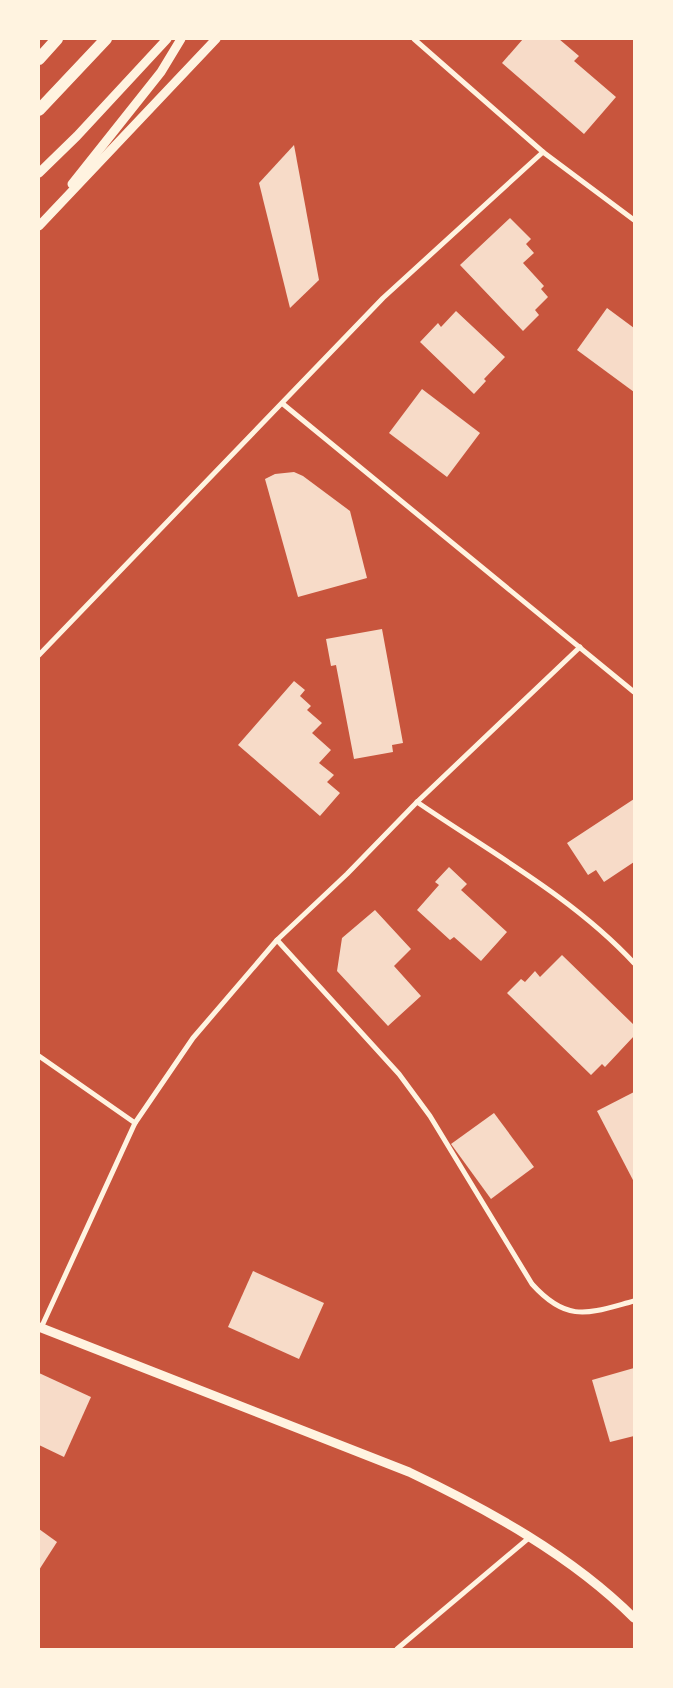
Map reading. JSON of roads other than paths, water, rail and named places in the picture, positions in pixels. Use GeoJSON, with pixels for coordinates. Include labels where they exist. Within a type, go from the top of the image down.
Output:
{"type":"FeatureCollection","features":[{"type":"Feature","properties":{"kind":"main road"},"geometry":{"type":"LineString","coordinates":[[39,59],[57,39]]}},
{"type":"Feature","properties":{"kind":"main road"},"geometry":{"type":"LineString","coordinates":[[39,110],[106,39]]}},
{"type":"Feature","properties":{"kind":"street"},"geometry":{"type":"LineString","coordinates":[[39,173],[77,136],[167,39]]}},
{"type":"Feature","properties":{"kind":"street"},"geometry":{"type":"LineString","coordinates":[[52,213],[108,137],[161,72],[181,39]]}},
{"type":"Feature","properties":{"kind":"street"},"geometry":{"type":"LineString","coordinates":[[39,226],[216,39]]}},
{"type":"Feature","properties":{"kind":"street"},"geometry":{"type":"LineString","coordinates":[[414,39],[543,152],[634,220]]}},
{"type":"Feature","properties":{"kind":"street"},"geometry":{"type":"LineString","coordinates":[[39,656],[383,298],[543,152]]}},
{"type":"Feature","properties":{"kind":"street"},"geometry":{"type":"LineString","coordinates":[[282,404],[634,692]]}},
{"type":"Feature","properties":{"kind":"street"},"geometry":{"type":"LineString","coordinates":[[580,647],[417,802],[347,874],[277,940],[193,1038],[135,1123],[40,1327],[409,1472],[467,1499],[530,1537],[580,1573],[634,1618]]}},
{"type":"Feature","properties":{"kind":"street"},"geometry":{"type":"LineString","coordinates":[[417,802],[575,909],[617,944],[634,963]]}},
{"type":"Feature","properties":{"kind":"street"},"geometry":{"type":"LineString","coordinates":[[277,940],[399,1074],[430,1116],[532,1284],[543,1296],[572,1312],[592,1312],[634,1301]]}},
{"type":"Feature","properties":{"kind":"street"},"geometry":{"type":"LineString","coordinates":[[39,1056],[135,1123]]}},
{"type":"Feature","properties":{"kind":"street"},"geometry":{"type":"LineString","coordinates":[[397,1649],[530,1537]]}}]}
